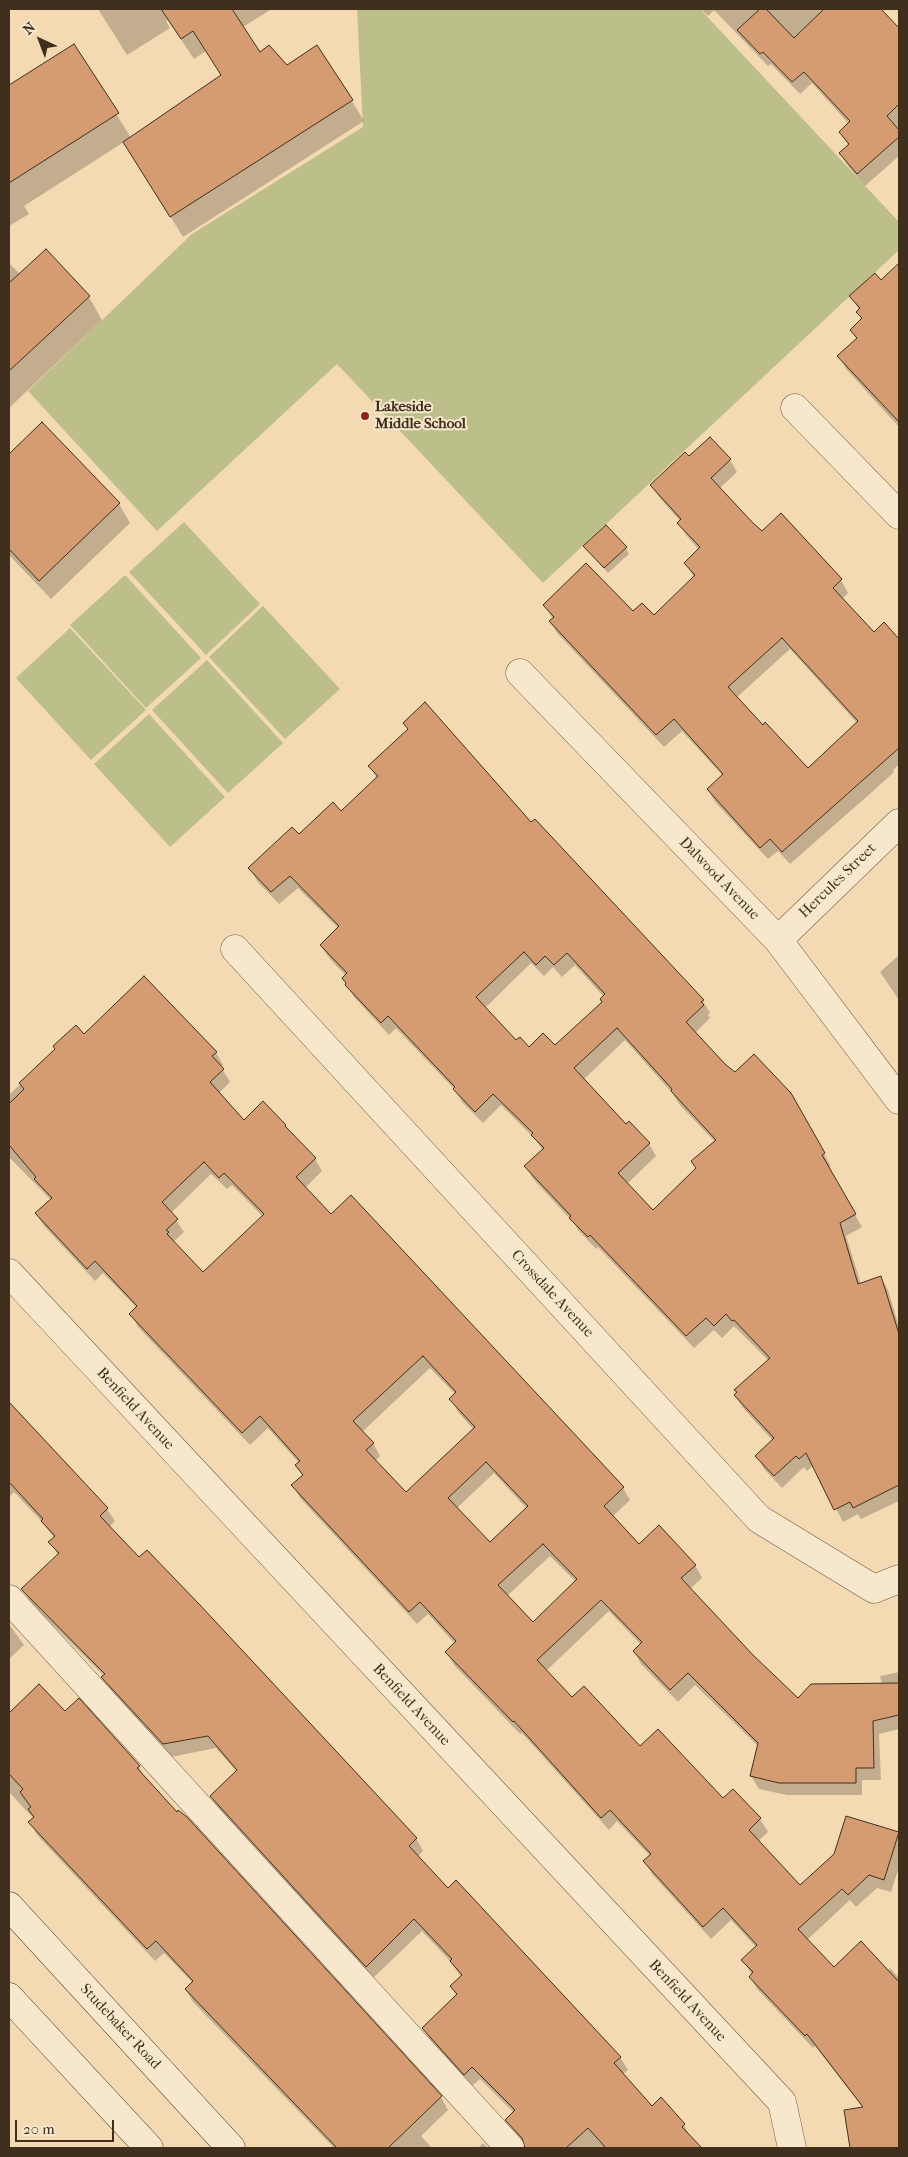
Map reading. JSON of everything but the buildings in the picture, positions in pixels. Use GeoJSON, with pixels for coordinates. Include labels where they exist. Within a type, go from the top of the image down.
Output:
{"type":"FeatureCollection","features":[{"type":"Feature","properties":{"kind":"street"},"geometry":{"type":"LineString","coordinates":[[795,408],[899,515]]}},
{"type":"Feature","properties":{"kind":"street","name":"Dalwood Avenue"},"geometry":{"type":"LineString","coordinates":[[520,673],[778,940],[899,1100]]}},
{"type":"Feature","properties":{"kind":"street","name":"Hercules Street"},"geometry":{"type":"LineString","coordinates":[[778,940],[899,823]]}},
{"type":"Feature","properties":{"kind":"street","name":"Crossdale Avenue"},"geometry":{"type":"LineString","coordinates":[[235,949],[759,1519],[874,1588],[899,1579]]}},
{"type":"Feature","properties":{"kind":"street","name":"Benfield Avenue"},"geometry":{"type":"LineString","coordinates":[[9,1273],[782,2102],[792,2148]]}},
{"type":"Feature","properties":{"kind":"street"},"geometry":{"type":"LineString","coordinates":[[9,1599],[510,2148]]}},
{"type":"Feature","properties":{"kind":"street","name":"Studebaker Road"},"geometry":{"type":"LineString","coordinates":[[9,1906],[231,2148]]}},
{"type":"Feature","properties":{"kind":"street"},"geometry":{"type":"LineString","coordinates":[[9,1997],[149,2148]]}},
{"type":"Feature","properties":{"kind":"green space"},"geometry":{"type":"Polygon","coordinates":[[[357,9],[700,9],[899,222],[899,250],[543,583],[337,364],[157,531],[28,391],[192,234],[363,127],[357,9]]]}},
{"type":"Feature","properties":{"kind":"green space"},"geometry":{"type":"Polygon","coordinates":[[[184,522],[260,604],[206,655],[129,572],[184,522]]]}},
{"type":"Feature","properties":{"kind":"green space"},"geometry":{"type":"Polygon","coordinates":[[[125,575],[201,658],[146,708],[70,625],[125,575]]]}},
{"type":"Feature","properties":{"kind":"green space"},"geometry":{"type":"Polygon","coordinates":[[[263,606],[340,689],[285,739],[209,657],[263,606]]]}},
{"type":"Feature","properties":{"kind":"green space"},"geometry":{"type":"Polygon","coordinates":[[[70,628],[146,710],[91,760],[16,678],[70,628]]]}},
{"type":"Feature","properties":{"kind":"green space"},"geometry":{"type":"Polygon","coordinates":[[[207,660],[283,743],[228,793],[152,710],[207,660]]]}},
{"type":"Feature","properties":{"kind":"green space"},"geometry":{"type":"Polygon","coordinates":[[[149,714],[225,797],[170,847],[94,764],[149,714]]]}},
{"type":"Feature","properties":{"kind":"place","name":"Lakeside Middle School"},"geometry":{"type":"Point","coordinates":[365,416]}}]}
